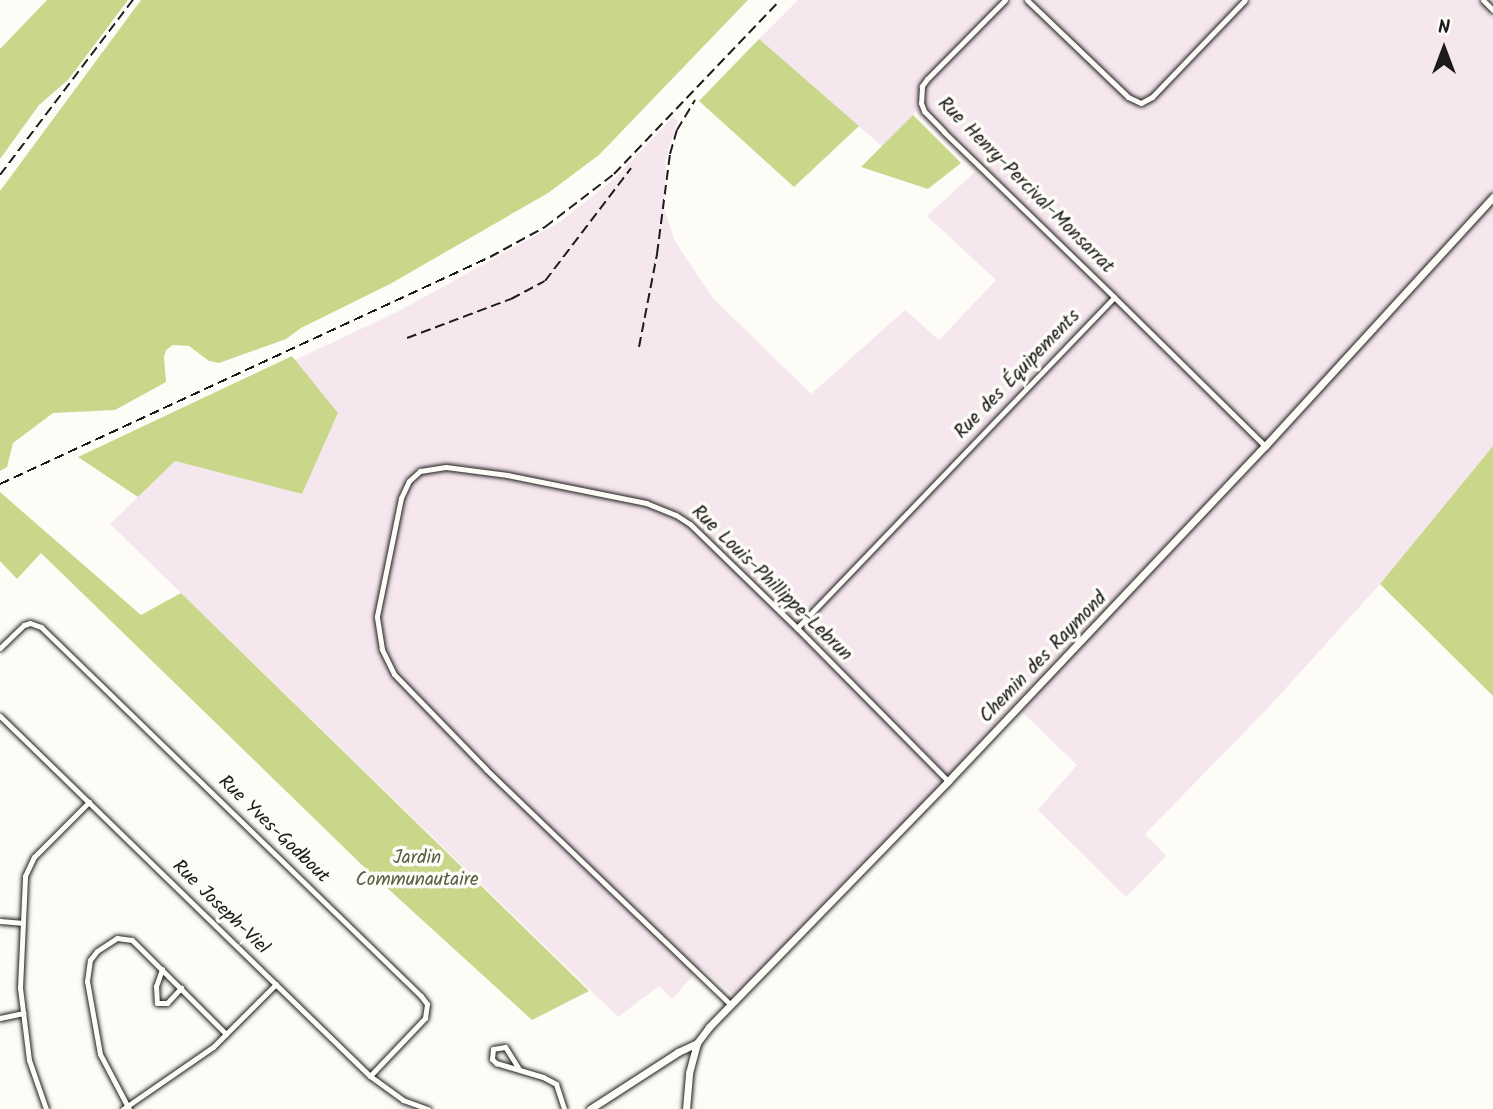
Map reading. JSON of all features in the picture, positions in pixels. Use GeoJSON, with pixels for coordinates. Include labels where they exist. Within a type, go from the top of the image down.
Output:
{"type":"FeatureCollection","features":[{"type":"Feature","properties":{"kind":"street","name":"Rue Henry-Percival-Monsarrat"},"geometry":{"type":"LineString","coordinates":[[1005,0],[927,79],[922,86],[921,103],[924,111],[944,132],[1114,298]]}},
{"type":"Feature","properties":{"kind":"street"},"geometry":{"type":"LineString","coordinates":[[1027,0],[1128,97],[1141,103],[1152,97],[1245,0]]}},
{"type":"Feature","properties":{"kind":"street"},"geometry":{"type":"LineString","coordinates":[[1483,0],[1493,10]]}},
{"type":"Feature","properties":{"kind":"street","name":"Chemin des Raymond"},"geometry":{"type":"LineString","coordinates":[[590,1109],[678,1052],[697,1043],[730,1004],[948,781],[1265,446],[1493,197]]}},
{"type":"Feature","properties":{"kind":"street"},"geometry":{"type":"LineString","coordinates":[[1114,298],[1265,446]]}},
{"type":"Feature","properties":{"kind":"street","name":"Rue des Équipements"},"geometry":{"type":"LineString","coordinates":[[797,628],[1114,298]]}},
{"type":"Feature","properties":{"kind":"street","name":"Rue Louis-Phillippe-Lebrun"},"geometry":{"type":"LineString","coordinates":[[730,1004],[486,769],[394,674],[379,635],[381,593],[401,498],[409,481],[420,471],[446,467],[507,475],[662,509],[690,524],[948,781]]}},
{"type":"Feature","properties":{"kind":"street","name":"Rue Yves-Godbout"},"geometry":{"type":"LineString","coordinates":[[0,648],[24,625],[30,623],[41,627],[427,1004],[425,1018],[370,1076]]}},
{"type":"Feature","properties":{"kind":"street","name":"Rue Joseph-Viel"},"geometry":{"type":"LineString","coordinates":[[0,716],[370,1076],[403,1100],[428,1109]]}},
{"type":"Feature","properties":{"kind":"street"},"geometry":{"type":"LineString","coordinates":[[46,1109],[29,1060],[19,964],[28,865],[89,802]]}},
{"type":"Feature","properties":{"kind":"street"},"geometry":{"type":"LineString","coordinates":[[0,922],[21,923]]}},
{"type":"Feature","properties":{"kind":"street"},"geometry":{"type":"LineString","coordinates":[[226,1034],[132,940],[125,938],[108,942],[90,960],[87,981],[100,1054],[126,1108],[186,1067],[226,1034],[276,984]]}},
{"type":"Feature","properties":{"kind":"street"},"geometry":{"type":"LineString","coordinates":[[162,969],[155,992],[158,1003],[167,1003],[181,988]]}},
{"type":"Feature","properties":{"kind":"street"},"geometry":{"type":"LineString","coordinates":[[0,1018],[23,1013]]}},
{"type":"Feature","properties":{"kind":"street"},"geometry":{"type":"LineString","coordinates":[[686,1109],[689,1073],[697,1043]]}},
{"type":"Feature","properties":{"kind":"street"},"geometry":{"type":"LineString","coordinates":[[519,1069],[505,1047],[493,1049],[492,1059],[496,1063],[556,1084],[564,1109]]}},
{"type":"Feature","properties":{"kind":"shaded area"},"geometry":{"type":"Polygon","coordinates":[[[798,0],[1493,0],[1493,446],[1380,584],[1267,709],[1145,834],[1166,856],[1126,897],[1038,810],[1077,765],[1018,708],[737,998],[701,967],[672,999],[659,986],[618,1017],[110,524],[175,461],[302,494],[338,413],[295,360],[399,311],[560,222],[614,179],[673,117],[678,121],[666,158],[664,208],[675,241],[712,297],[811,394],[905,310],[939,340],[996,280],[927,216],[975,172],[916,112],[884,148],[759,39],[798,0]]]}},
{"type":"Feature","properties":{"kind":"green space"},"geometry":{"type":"Polygon","coordinates":[[[47,0],[128,0],[68,80],[39,105],[0,159],[0,49],[47,0]]]}},
{"type":"Feature","properties":{"kind":"green space"},"geometry":{"type":"Polygon","coordinates":[[[141,0],[748,0],[599,155],[548,193],[390,284],[301,328],[286,339],[219,363],[209,361],[189,346],[173,345],[166,350],[164,357],[166,382],[115,410],[53,413],[13,443],[7,467],[0,471],[0,191],[141,0]]]}},
{"type":"Feature","properties":{"kind":"green space"},"geometry":{"type":"Polygon","coordinates":[[[759,39],[859,126],[794,187],[699,101],[759,39]]]}},
{"type":"Feature","properties":{"kind":"green space"},"geometry":{"type":"Polygon","coordinates":[[[913,115],[961,163],[928,189],[861,167],[913,115]]]}},
{"type":"Feature","properties":{"kind":"green space"},"geometry":{"type":"Polygon","coordinates":[[[292,356],[338,413],[302,494],[175,461],[138,497],[78,457],[292,356]]]}},
{"type":"Feature","properties":{"kind":"green space"},"geometry":{"type":"Polygon","coordinates":[[[1493,446],[1493,696],[1380,584],[1493,446]]]}},
{"type":"Feature","properties":{"kind":"green space","name":"Jardin Communautaire"},"geometry":{"type":"Polygon","coordinates":[[[0,492],[141,615],[181,593],[589,991],[532,1020],[362,865],[41,553],[17,579],[0,561],[0,492]]]}},
{"type":"Feature","properties":{"kind":"railway"},"geometry":{"type":"LineString","coordinates":[[0,175],[133,0]]}},
{"type":"Feature","properties":{"kind":"railway"},"geometry":{"type":"LineString","coordinates":[[0,484],[490,257],[545,227],[614,174],[780,0]]}},
{"type":"Feature","properties":{"kind":"railway"},"geometry":{"type":"LineString","coordinates":[[639,347],[657,254],[670,154],[677,130],[695,100]]}},
{"type":"Feature","properties":{"kind":"railway"},"geometry":{"type":"LineString","coordinates":[[407,338],[511,299],[545,281],[631,168]]}}]}
